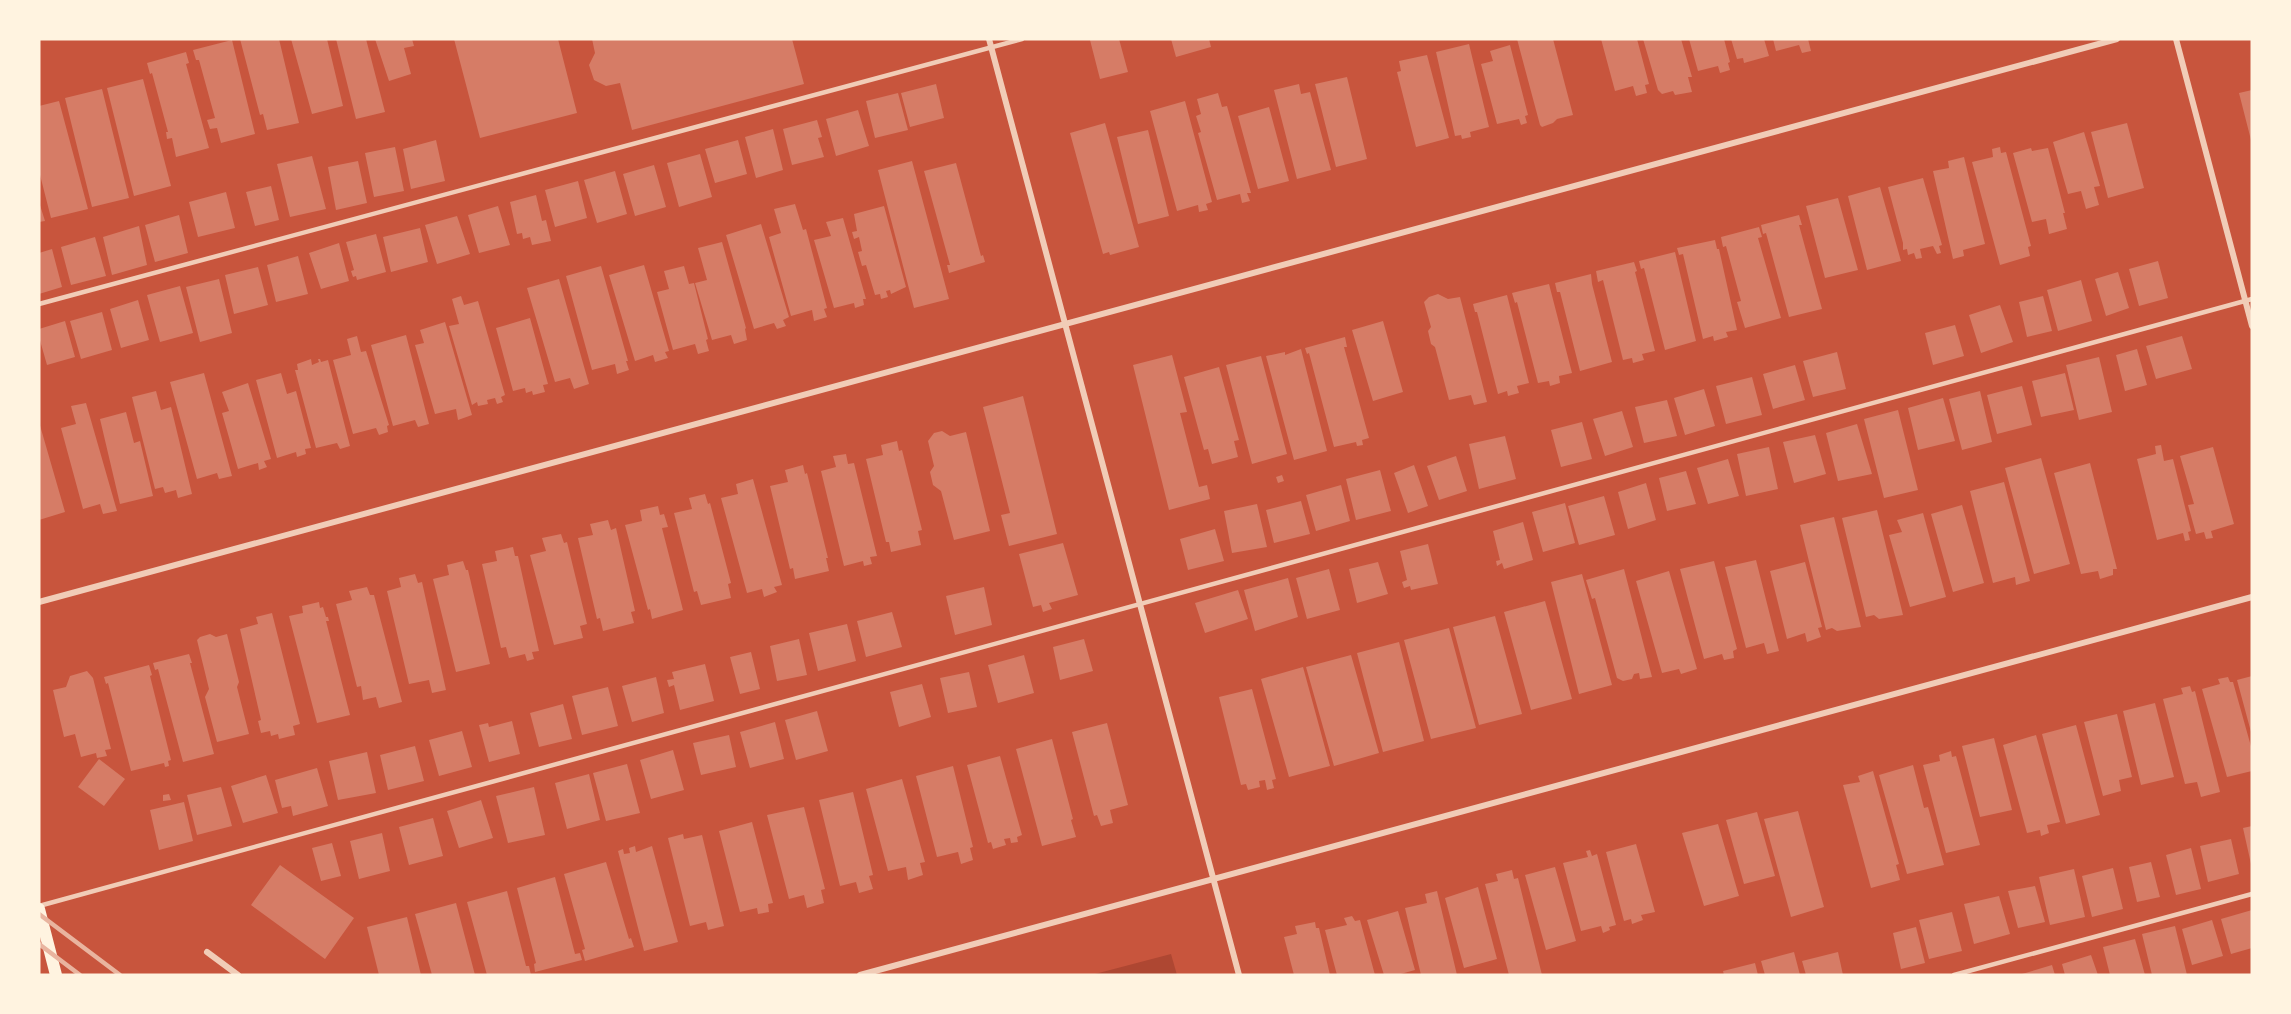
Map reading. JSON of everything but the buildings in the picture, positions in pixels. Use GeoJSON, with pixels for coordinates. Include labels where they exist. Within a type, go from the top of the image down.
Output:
{"type":"FeatureCollection","features":[{"type":"Feature","properties":{"kind":"main road"},"geometry":{"type":"LineString","coordinates":[[39,908],[56,975]]}},
{"type":"Feature","properties":{"kind":"street"},"geometry":{"type":"LineString","coordinates":[[988,39],[1239,975]]}},
{"type":"Feature","properties":{"kind":"street"},"geometry":{"type":"LineString","coordinates":[[39,602],[2117,39]]}},
{"type":"Feature","properties":{"kind":"street"},"geometry":{"type":"LineString","coordinates":[[2176,39],[2249,300],[2252,326]]}},
{"type":"Feature","properties":{"kind":"street"},"geometry":{"type":"LineString","coordinates":[[860,975],[2252,597]]}},
{"type":"Feature","properties":{"kind":"street"},"geometry":{"type":"LineString","coordinates":[[207,952],[238,975]]}},
{"type":"Feature","properties":{"kind":"lane"},"geometry":{"type":"LineString","coordinates":[[39,304],[1022,39]]}},
{"type":"Feature","properties":{"kind":"lane"},"geometry":{"type":"LineString","coordinates":[[39,908],[1140,603],[2249,300]]}},
{"type":"Feature","properties":{"kind":"lane"},"geometry":{"type":"LineString","coordinates":[[1954,975],[2252,894]]}},
{"type":"Feature","properties":{"kind":"shaded area"},"geometry":{"type":"Polygon","coordinates":[[[1171,954],[1177,975],[1091,975],[1171,954]]]}},
{"type":"Feature","properties":{"kind":"railway"},"geometry":{"type":"LineString","coordinates":[[39,914],[120,975]]}},
{"type":"Feature","properties":{"kind":"railway"},"geometry":{"type":"LineString","coordinates":[[39,944],[80,975]]}}]}
